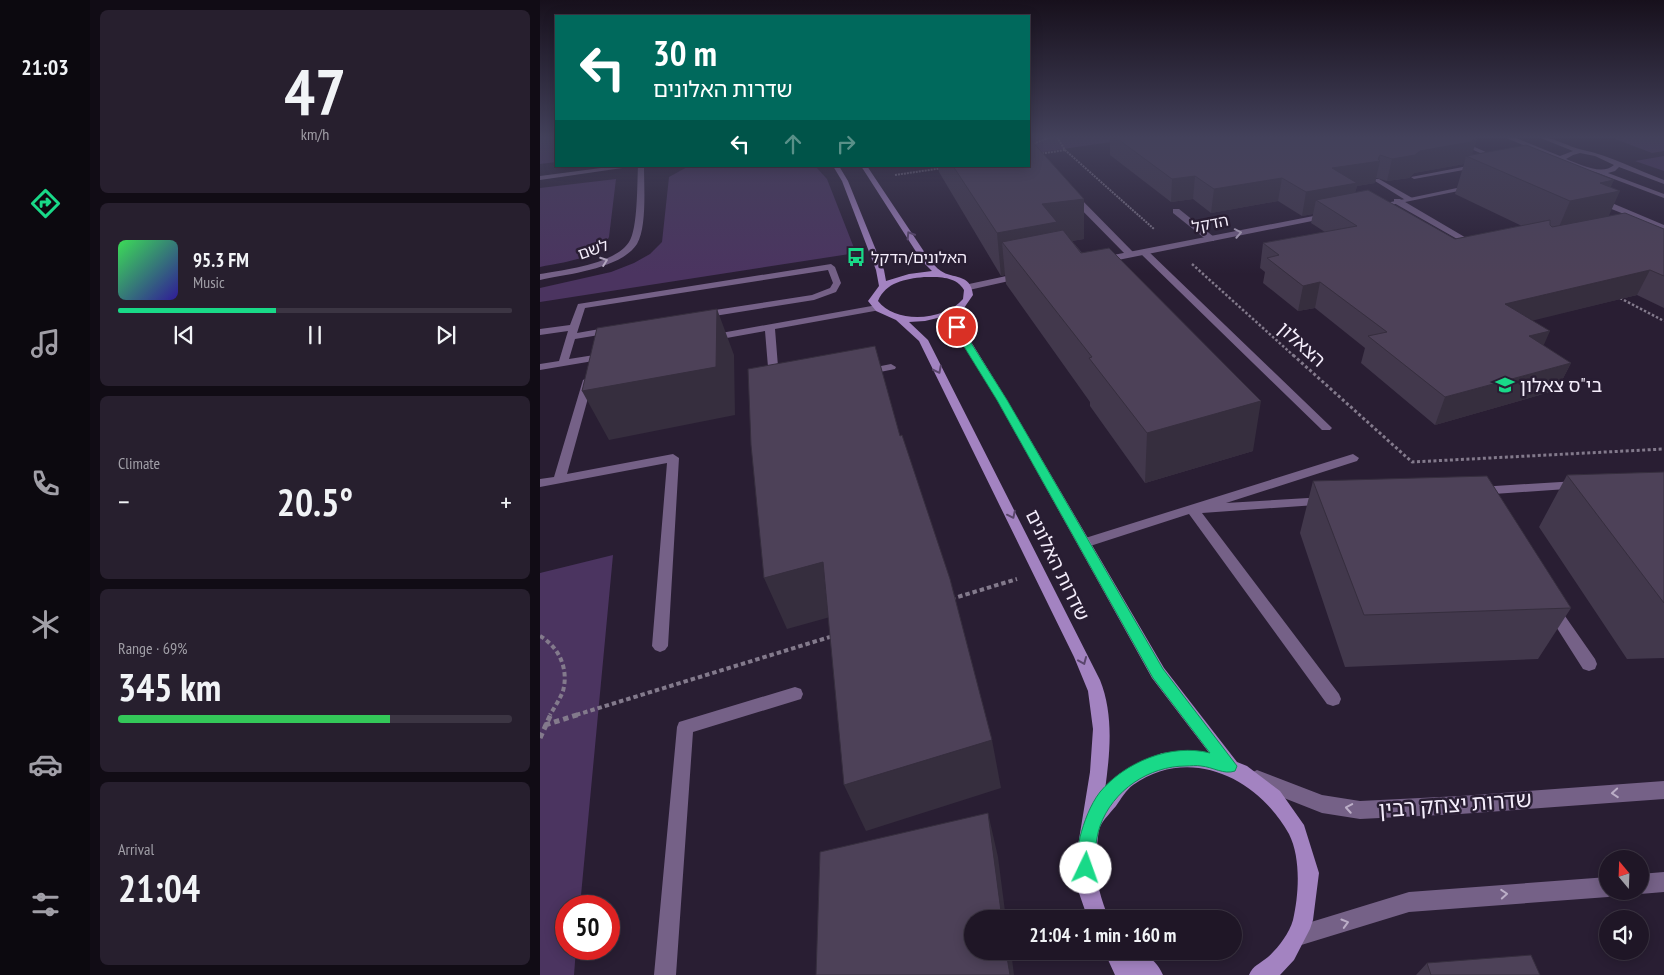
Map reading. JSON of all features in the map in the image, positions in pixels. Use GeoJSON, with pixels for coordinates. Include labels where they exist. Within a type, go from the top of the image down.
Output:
{"type":"FeatureCollection","features":[{"type":"Feature","properties":{"kind":"main road"},"geometry":{"type":"LineString","coordinates":[[846,182],[880,270],[883,286]]}},
{"type":"Feature","properties":{"kind":"main road"},"geometry":{"type":"LineString","coordinates":[[876,182],[926,260],[939,274]]}},
{"type":"Feature","properties":{"kind":"main road"},"geometry":{"type":"LineString","coordinates":[[939,274],[952,276],[962,281],[968,287],[970,294],[967,301],[959,308],[931,318],[899,318],[886,314],[877,308],[873,301],[883,286],[909,276],[939,274]]}},
{"type":"Feature","properties":{"kind":"main road","name":"שדרות האלונים"},"geometry":{"type":"LineString","coordinates":[[959,308],[957,327],[1002,400],[1158,673],[1229,766]]}},
{"type":"Feature","properties":{"kind":"main road","name":"שדרות האלונים"},"geometry":{"type":"LineString","coordinates":[[899,318],[923,340],[1040,572],[1096,692],[1102,733],[1086,854]]}},
{"type":"Feature","properties":{"kind":"main road"},"geometry":{"type":"LineString","coordinates":[[1096,910],[1087,883],[1086,854],[1092,824],[1105,799],[1124,779],[1148,766],[1174,758],[1202,758],[1229,766],[1250,777],[1277,799],[1297,829],[1308,864],[1309,901],[1298,936],[1285,956],[1265,974]]}},
{"type":"Feature","properties":{"kind":"main road"},"geometry":{"type":"LineString","coordinates":[[1118,960],[1126,975]]}},
{"type":"Feature","properties":{"kind":"main road"},"geometry":{"type":"LineString","coordinates":[[1133,960],[1152,975]]}},
{"type":"Feature","properties":{"kind":"street","name":"לשם"},"geometry":{"type":"LineString","coordinates":[[540,277],[598,264],[616,257],[628,249],[635,236],[640,182]]}},
{"type":"Feature","properties":{"kind":"street"},"geometry":{"type":"LineString","coordinates":[[1381,182],[1410,199]]}},
{"type":"Feature","properties":{"kind":"street"},"geometry":{"type":"LineString","coordinates":[[1630,182],[1664,196]]}},
{"type":"Feature","properties":{"kind":"street"},"geometry":{"type":"LineString","coordinates":[[1369,207],[1481,185]]}},
{"type":"Feature","properties":{"kind":"street"},"geometry":{"type":"LineString","coordinates":[[1067,191],[1130,254]]}},
{"type":"Feature","properties":{"kind":"street"},"geometry":{"type":"LineString","coordinates":[[1588,196],[1664,228]]}},
{"type":"Feature","properties":{"kind":"street"},"geometry":{"type":"LineString","coordinates":[[1397,202],[1476,246]]}},
{"type":"Feature","properties":{"kind":"street"},"geometry":{"type":"LineString","coordinates":[[1176,211],[1211,238]]}},
{"type":"Feature","properties":{"kind":"street","name":"הדקל"},"geometry":{"type":"LineString","coordinates":[[1092,262],[1341,213]]}},
{"type":"Feature","properties":{"kind":"street"},"geometry":{"type":"LineString","coordinates":[[1636,228],[1654,224]]}},
{"type":"Feature","properties":{"kind":"street"},"geometry":{"type":"LineString","coordinates":[[1144,252],[1326,428]]}},
{"type":"Feature","properties":{"kind":"street"},"geometry":{"type":"LineString","coordinates":[[563,363],[581,306],[832,267],[837,283],[833,290],[814,297],[688,318]]}},
{"type":"Feature","properties":{"kind":"street"},"geometry":{"type":"LineString","coordinates":[[968,287],[1026,275]]}},
{"type":"Feature","properties":{"kind":"street"},"geometry":{"type":"LineString","coordinates":[[702,339],[877,308]]}},
{"type":"Feature","properties":{"kind":"street"},"geometry":{"type":"LineString","coordinates":[[540,332],[574,327]]}},
{"type":"Feature","properties":{"kind":"street"},"geometry":{"type":"LineString","coordinates":[[770,327],[774,390]]}},
{"type":"Feature","properties":{"kind":"street"},"geometry":{"type":"LineString","coordinates":[[571,337],[620,329]]}},
{"type":"Feature","properties":{"kind":"street"},"geometry":{"type":"LineString","coordinates":[[540,367],[615,354]]}},
{"type":"Feature","properties":{"kind":"street"},"geometry":{"type":"LineString","coordinates":[[559,480],[595,358]]}},
{"type":"Feature","properties":{"kind":"street"},"geometry":{"type":"LineString","coordinates":[[852,375],[890,367]]}},
{"type":"Feature","properties":{"kind":"street"},"geometry":{"type":"LineString","coordinates":[[540,483],[673,458],[660,646]]}},
{"type":"Feature","properties":{"kind":"street"},"geometry":{"type":"LineString","coordinates":[[1084,543],[1353,458]]}},
{"type":"Feature","properties":{"kind":"street"},"geometry":{"type":"LineString","coordinates":[[1485,508],[1470,492],[1594,484]]}},
{"type":"Feature","properties":{"kind":"street"},"geometry":{"type":"LineString","coordinates":[[1192,509],[1338,500]]}},
{"type":"Feature","properties":{"kind":"street"},"geometry":{"type":"LineString","coordinates":[[1192,509],[1333,699]]}},
{"type":"Feature","properties":{"kind":"street"},"geometry":{"type":"LineString","coordinates":[[1545,598],[1589,664]]}},
{"type":"Feature","properties":{"kind":"street"},"geometry":{"type":"LineString","coordinates":[[666,975],[685,726],[795,694]]}},
{"type":"Feature","properties":{"kind":"street","name":"שדרות יצחק רבין"},"geometry":{"type":"LineString","coordinates":[[1250,777],[1322,804],[1360,810],[1460,805],[1664,790]]}},
{"type":"Feature","properties":{"kind":"street"},"geometry":{"type":"LineString","coordinates":[[1649,883],[1664,882]]}},
{"type":"Feature","properties":{"kind":"street"},"geometry":{"type":"LineString","coordinates":[[1298,936],[1409,902],[1599,888]]}},
{"type":"Feature","properties":{"kind":"path","name":"הצאלון"},"geometry":{"type":"LineString","coordinates":[[1102,182],[1412,462],[1664,449]]}},
{"type":"Feature","properties":{"kind":"path"},"geometry":{"type":"LineString","coordinates":[[1620,298],[1664,320]]}},
{"type":"Feature","properties":{"kind":"path"},"geometry":{"type":"LineString","coordinates":[[944,601],[1040,572]]}},
{"type":"Feature","properties":{"kind":"path"},"geometry":{"type":"LineString","coordinates":[[545,724],[840,634]]}},
{"type":"Feature","properties":{"kind":"path"},"geometry":{"type":"LineString","coordinates":[[540,636],[547,640],[563,660],[563,690],[545,724],[540,738]]}},
{"type":"Feature","properties":{"kind":"shaded area"},"geometry":{"type":"Polygon","coordinates":[[[586,182],[616,182],[609,237],[604,245],[597,251],[579,259],[540,267],[540,188],[586,182]]]}},
{"type":"Feature","properties":{"kind":"shaded area"},"geometry":{"type":"Polygon","coordinates":[[[668,182],[828,182],[856,253],[540,302],[540,288],[611,272],[650,254],[662,242],[668,182]]]}},
{"type":"Feature","properties":{"kind":"shaded area"},"geometry":{"type":"Polygon","coordinates":[[[613,555],[581,895],[555,895],[555,960],[575,960],[574,975],[540,975],[540,573],[613,555]]]}},
{"type":"Feature","properties":{"kind":"building"},"geometry":{"type":"Polygon","coordinates":[[[964,182],[1069,182],[1084,199],[1042,204],[1057,222],[997,233],[964,182]]]}},
{"type":"Feature","properties":{"kind":"building"},"geometry":{"type":"Polygon","coordinates":[[[1204,182],[1254,182],[1214,189],[1204,182]]]}},
{"type":"Feature","properties":{"kind":"building"},"geometry":{"type":"Polygon","coordinates":[[[1290,182],[1357,183],[1306,192],[1290,182]]]}},
{"type":"Feature","properties":{"kind":"building"},"geometry":{"type":"Polygon","coordinates":[[[1527,182],[1602,182],[1600,183],[1620,191],[1570,201],[1527,182]]]}},
{"type":"Feature","properties":{"kind":"building"},"geometry":{"type":"Polygon","coordinates":[[[1368,190],[1455,239],[1550,220],[1552,227],[1625,213],[1664,229],[1664,276],[1650,270],[1505,304],[1550,331],[1529,336],[1571,363],[1445,397],[1368,336],[1387,332],[1320,282],[1303,286],[1267,258],[1279,255],[1263,243],[1357,226],[1316,200],[1368,190]]]}},
{"type":"Feature","properties":{"kind":"building"},"geometry":{"type":"Polygon","coordinates":[[[1063,230],[1081,253],[1109,248],[1261,401],[1147,433],[1089,358],[1092,357],[1002,242],[1063,230]]]}},
{"type":"Feature","properties":{"kind":"building"},"geometry":{"type":"Polygon","coordinates":[[[717,309],[716,367],[582,391],[597,328],[717,309]]]}},
{"type":"Feature","properties":{"kind":"building"},"geometry":{"type":"Polygon","coordinates":[[[875,346],[900,436],[902,435],[950,579],[992,740],[844,785],[823,562],[764,578],[751,445],[748,369],[875,346]]]}},
{"type":"Feature","properties":{"kind":"building"},"geometry":{"type":"Polygon","coordinates":[[[1664,472],[1664,603],[1567,475],[1664,472]]]}},
{"type":"Feature","properties":{"kind":"building"},"geometry":{"type":"Polygon","coordinates":[[[1487,476],[1571,608],[1364,615],[1313,481],[1487,476]]]}},
{"type":"Feature","properties":{"kind":"building"},"geometry":{"type":"Polygon","coordinates":[[[988,813],[1001,910],[964,910],[964,960],[1008,960],[1010,975],[816,975],[820,852],[988,813]]]}},
{"type":"Feature","properties":{"kind":"building"},"geometry":{"type":"Polygon","coordinates":[[[1531,955],[1540,975],[1431,975],[1427,963],[1531,955]]]}},
{"type":"Feature","properties":{"kind":"place","name":"האלונים/הדקל"},"geometry":{"type":"Point","coordinates":[856,257]}},
{"type":"Feature","properties":{"kind":"place","name":"בי\"ס צאלון"},"geometry":{"type":"Point","coordinates":[1505,385]}},
{"type":"Feature","properties":{"kind":"route"},"geometry":{"type":"LineString","coordinates":[[957,327],[1002,400],[1158,673],[1229,766],[1202,758],[1174,758],[1148,766],[1124,779],[1105,799],[1092,824],[1086,854],[1086,868]]}}]}
